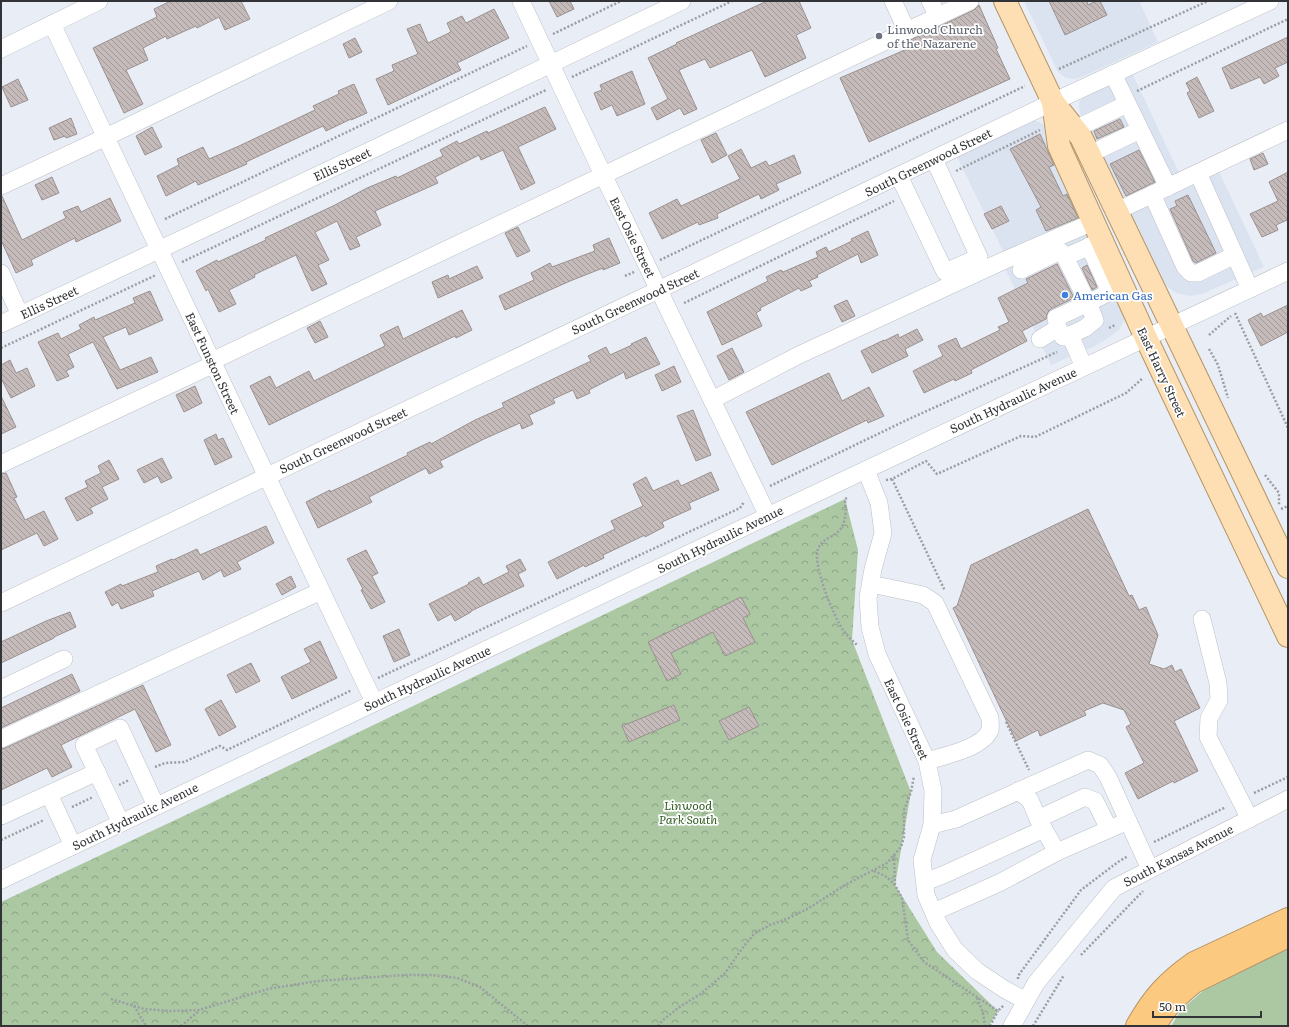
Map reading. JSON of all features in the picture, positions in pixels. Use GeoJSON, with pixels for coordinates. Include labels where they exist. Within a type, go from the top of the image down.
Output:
{"type":"FeatureCollection","features":[{"type":"Feature","properties":{"kind":"highway"},"geometry":{"type":"LineString","coordinates":[[1137,1026],[1152,1000],[1173,978],[1194,963],[1288,919]]}},
{"type":"Feature","properties":{"kind":"highway"},"geometry":{"type":"LineString","coordinates":[[1155,1026],[1159,1018],[1180,993],[1194,982],[1288,936]]}},
{"type":"Feature","properties":{"kind":"main road","name":"East Harry Street"},"geometry":{"type":"LineString","coordinates":[[1005,1],[1053,102],[1081,137],[1090,154],[1288,567]]}},
{"type":"Feature","properties":{"kind":"main road","name":"East Harry Street"},"geometry":{"type":"LineString","coordinates":[[1053,102],[1059,146],[1116,289],[1146,338],[1288,636]]}},
{"type":"Feature","properties":{"kind":"street"},"geometry":{"type":"LineString","coordinates":[[1,49],[99,1]]}},
{"type":"Feature","properties":{"kind":"street"},"geometry":{"type":"LineString","coordinates":[[1,186],[106,138],[389,1]]}},
{"type":"Feature","properties":{"kind":"street","name":"East Osie Street"},"geometry":{"type":"LineString","coordinates":[[521,1],[603,175],[768,516]]}},
{"type":"Feature","properties":{"kind":"street","name":"Ellis Street"},"geometry":{"type":"LineString","coordinates":[[1,324],[682,1]]}},
{"type":"Feature","properties":{"kind":"street"},"geometry":{"type":"LineString","coordinates":[[893,1],[907,31]]}},
{"type":"Feature","properties":{"kind":"street"},"geometry":{"type":"LineString","coordinates":[[930,1],[938,16]]}},
{"type":"Feature","properties":{"kind":"street","name":"South Greenwood Street"},"geometry":{"type":"LineString","coordinates":[[1,604],[266,476],[1053,102],[1270,1]]}},
{"type":"Feature","properties":{"kind":"street"},"geometry":{"type":"LineString","coordinates":[[1,464],[603,175],[968,2]]}},
{"type":"Feature","properties":{"kind":"street","name":"East Funston Street"},"geometry":{"type":"LineString","coordinates":[[52,24],[374,702]]}},
{"type":"Feature","properties":{"kind":"street"},"geometry":{"type":"LineString","coordinates":[[1113,74],[1168,186]]}},
{"type":"Feature","properties":{"kind":"street"},"geometry":{"type":"LineString","coordinates":[[1075,129],[1126,100]]}},
{"type":"Feature","properties":{"kind":"street"},"geometry":{"type":"LineString","coordinates":[[1090,154],[1140,130]]}},
{"type":"Feature","properties":{"kind":"street"},"geometry":{"type":"LineString","coordinates":[[1117,211],[1288,130]]}},
{"type":"Feature","properties":{"kind":"street"},"geometry":{"type":"LineString","coordinates":[[899,176],[945,272],[979,257],[934,159]]}},
{"type":"Feature","properties":{"kind":"street"},"geometry":{"type":"LineString","coordinates":[[1198,173],[1250,289]]}},
{"type":"Feature","properties":{"kind":"street"},"geometry":{"type":"LineString","coordinates":[[1152,194],[1185,267],[1191,273],[1198,273],[1235,255]]}},
{"type":"Feature","properties":{"kind":"street"},"geometry":{"type":"LineString","coordinates":[[1065,257],[1095,236]]}},
{"type":"Feature","properties":{"kind":"street"},"geometry":{"type":"LineString","coordinates":[[712,400],[799,355],[1005,260],[1095,236]]}},
{"type":"Feature","properties":{"kind":"street"},"geometry":{"type":"LineString","coordinates":[[1021,270],[1060,251],[1065,257],[1095,320],[1085,328],[1068,336],[1040,338]]}},
{"type":"Feature","properties":{"kind":"street","name":"South Hydraulic Avenue"},"geometry":{"type":"LineString","coordinates":[[1,880],[374,702],[547,622],[1288,271]]}},
{"type":"Feature","properties":{"kind":"street"},"geometry":{"type":"LineString","coordinates":[[1,274],[20,315]]}},
{"type":"Feature","properties":{"kind":"street"},"geometry":{"type":"LineString","coordinates":[[1088,303],[1116,289]]}},
{"type":"Feature","properties":{"kind":"street"},"geometry":{"type":"LineString","coordinates":[[1068,336],[1084,367]]}},
{"type":"Feature","properties":{"kind":"street","name":"East Osie Street"},"geometry":{"type":"LineString","coordinates":[[866,470],[879,503],[884,532],[873,569],[868,598],[870,627],[876,654],[927,761],[933,791],[932,825],[922,860],[926,894],[938,923],[955,950],[977,971],[1020,998]]}},
{"type":"Feature","properties":{"kind":"street"},"geometry":{"type":"LineString","coordinates":[[871,584],[923,595],[935,603],[990,718],[990,730],[982,742],[927,761]]}},
{"type":"Feature","properties":{"kind":"street"},"geometry":{"type":"LineString","coordinates":[[1,739],[321,591]]}},
{"type":"Feature","properties":{"kind":"street"},"geometry":{"type":"LineString","coordinates":[[1202,619],[1218,683],[1219,700],[1209,718],[1208,737],[1250,819]]}},
{"type":"Feature","properties":{"kind":"street"},"geometry":{"type":"LineString","coordinates":[[1,689],[64,659]]}},
{"type":"Feature","properties":{"kind":"street"},"geometry":{"type":"LineString","coordinates":[[121,823],[84,745],[120,728],[156,806]]}},
{"type":"Feature","properties":{"kind":"street"},"geometry":{"type":"LineString","coordinates":[[932,825],[956,820],[1088,760],[1100,765],[1108,777],[1150,869]]}},
{"type":"Feature","properties":{"kind":"street"},"geometry":{"type":"LineString","coordinates":[[1,816],[97,772]]}},
{"type":"Feature","properties":{"kind":"street"},"geometry":{"type":"LineString","coordinates":[[1018,791],[1030,800],[1041,824],[1057,852]]}},
{"type":"Feature","properties":{"kind":"street"},"geometry":{"type":"LineString","coordinates":[[49,794],[73,846]]}},
{"type":"Feature","properties":{"kind":"street"},"geometry":{"type":"LineString","coordinates":[[925,882],[944,875],[1041,824],[1085,797],[1095,801],[1109,829]]}},
{"type":"Feature","properties":{"kind":"street","name":"South Kansas Avenue"},"geometry":{"type":"LineString","coordinates":[[1012,1026],[1020,998],[1036,983],[1114,888],[1288,799]]}},
{"type":"Feature","properties":{"kind":"street"},"geometry":{"type":"LineString","coordinates":[[934,912],[1001,882],[1057,852],[1128,821]]}},
{"type":"Feature","properties":{"kind":"path"},"geometry":{"type":"LineString","coordinates":[[165,219],[621,1]]}},
{"type":"Feature","properties":{"kind":"path"},"geometry":{"type":"LineString","coordinates":[[1,348],[732,1]]}},
{"type":"Feature","properties":{"kind":"path"},"geometry":{"type":"LineString","coordinates":[[1059,69],[1208,1]]}},
{"type":"Feature","properties":{"kind":"path"},"geometry":{"type":"LineString","coordinates":[[1126,100],[1288,19]]}},
{"type":"Feature","properties":{"kind":"path"},"geometry":{"type":"LineString","coordinates":[[625,276],[1026,85]]}},
{"type":"Feature","properties":{"kind":"path"},"geometry":{"type":"LineString","coordinates":[[943,177],[1044,128]]}},
{"type":"Feature","properties":{"kind":"path"},"geometry":{"type":"LineString","coordinates":[[684,303],[908,194]]}},
{"type":"Feature","properties":{"kind":"path"},"geometry":{"type":"LineString","coordinates":[[1235,312],[1288,428]]}},
{"type":"Feature","properties":{"kind":"path"},"geometry":{"type":"LineString","coordinates":[[1108,328],[1115,325]]}},
{"type":"Feature","properties":{"kind":"path"},"geometry":{"type":"LineString","coordinates":[[1,840],[165,763],[184,762],[220,746],[227,750],[740,508],[746,499],[770,485],[909,419],[1068,336]]}},
{"type":"Feature","properties":{"kind":"path"},"geometry":{"type":"LineString","coordinates":[[1209,349],[1218,366],[1229,402]]}},
{"type":"Feature","properties":{"kind":"path"},"geometry":{"type":"LineString","coordinates":[[1265,474],[1279,493],[1279,504],[1282,509],[1288,506]]}},
{"type":"Feature","properties":{"kind":"path"},"geometry":{"type":"LineString","coordinates":[[892,479],[946,593]]}},
{"type":"Feature","properties":{"kind":"path"},"geometry":{"type":"LineString","coordinates":[[1006,720],[1029,770],[1036,767]]}},
{"type":"Feature","properties":{"kind":"path"},"geometry":{"type":"LineString","coordinates":[[1020,998],[1018,976],[1081,890],[1118,862],[1141,849],[1288,777]]}},
{"type":"Feature","properties":{"kind":"path"},"geometry":{"type":"LineString","coordinates":[[894,855],[895,885]]}},
{"type":"Feature","properties":{"kind":"path"},"geometry":{"type":"LineString","coordinates":[[1075,960],[1146,888]]}},
{"type":"Feature","properties":{"kind":"path"},"geometry":{"type":"LineString","coordinates":[[1033,1026],[1066,972]]}},
{"type":"Feature","properties":{"kind":"path"},"geometry":{"type":"LineString","coordinates":[[111,999],[144,1009],[199,1010],[268,989],[318,981],[404,975],[432,975],[456,978],[480,987],[528,1026]]}},
{"type":"Feature","properties":{"kind":"path"},"geometry":{"type":"LineString","coordinates":[[977,997],[983,1013],[985,1026]]}},
{"type":"Feature","properties":{"kind":"path"},"geometry":{"type":"LineString","coordinates":[[134,1006],[146,1026]]}},
{"type":"Feature","properties":{"kind":"path"},"geometry":{"type":"LineString","coordinates":[[181,1026],[199,1010]]}},
{"type":"Feature","properties":{"kind":"path"},"geometry":{"type":"LineString","coordinates":[[990,1026],[998,1011]]}},
{"type":"Feature","properties":{"kind":"shaded area"},"geometry":{"type":"Polygon","coordinates":[[[1024,1],[1139,1],[1158,42],[1082,77],[1074,79],[1066,78],[1058,72],[1024,1]]]}},
{"type":"Feature","properties":{"kind":"shaded area"},"geometry":{"type":"Polygon","coordinates":[[[1132,73],[1180,175],[1214,161],[1264,267],[1202,294],[1190,296],[1176,293],[1164,284],[1082,120],[1079,109],[1079,102],[1084,97],[1132,73]]]}},
{"type":"Feature","properties":{"kind":"shaded area"},"geometry":{"type":"Polygon","coordinates":[[[1030,121],[1037,121],[1043,124],[1048,130],[1126,318],[1119,330],[1108,338],[1095,346],[1051,365],[1001,260],[1004,253],[957,157],[1030,121]]]}},
{"type":"Feature","properties":{"kind":"green space","name":"Linwood Park South"},"geometry":{"type":"Polygon","coordinates":[[[845,499],[858,550],[852,640],[911,792],[895,885],[937,952],[998,1011],[989,1026],[1,1026],[1,902],[845,499]]]}},
{"type":"Feature","properties":{"kind":"green space"},"geometry":{"type":"Polygon","coordinates":[[[1288,948],[1288,1026],[1171,1026],[1181,1010],[1204,990],[1288,948]]]}},
{"type":"Feature","properties":{"kind":"building"},"geometry":{"type":"Polygon","coordinates":[[[171,1],[241,1],[250,19],[225,30],[219,17],[197,28],[196,26],[167,39],[166,36],[143,48],[148,60],[126,70],[143,104],[124,113],[93,48],[157,17],[154,9],[171,1]]]}},
{"type":"Feature","properties":{"kind":"building"},"geometry":{"type":"Polygon","coordinates":[[[549,1],[570,1],[574,9],[557,17],[549,1]]]}},
{"type":"Feature","properties":{"kind":"building"},"geometry":{"type":"Polygon","coordinates":[[[767,1],[799,1],[811,28],[796,35],[806,58],[765,77],[752,50],[710,68],[705,59],[679,70],[697,109],[684,115],[680,108],[657,120],[651,108],[668,99],[648,58],[677,44],[676,43],[767,1]]]}},
{"type":"Feature","properties":{"kind":"building"},"geometry":{"type":"Polygon","coordinates":[[[1049,1],[1087,1],[1088,5],[1096,1],[1100,1],[1107,15],[1065,35],[1049,1]]]}},
{"type":"Feature","properties":{"kind":"building"},"geometry":{"type":"Polygon","coordinates":[[[979,5],[998,48],[996,49],[1010,79],[869,142],[840,78],[907,49],[904,43],[974,10],[979,5]]]}},
{"type":"Feature","properties":{"kind":"building"},"geometry":{"type":"Polygon","coordinates":[[[494,9],[509,38],[457,63],[461,70],[388,105],[376,79],[394,71],[392,65],[418,54],[407,29],[420,24],[428,43],[451,32],[447,23],[462,16],[466,23],[494,9]]]}},
{"type":"Feature","properties":{"kind":"building"},"geometry":{"type":"Polygon","coordinates":[[[1288,37],[1288,62],[1275,68],[1279,76],[1264,84],[1260,77],[1231,89],[1222,68],[1288,37]]]}},
{"type":"Feature","properties":{"kind":"building"},"geometry":{"type":"Polygon","coordinates":[[[355,38],[362,52],[349,58],[343,44],[355,38]]]}},
{"type":"Feature","properties":{"kind":"building"},"geometry":{"type":"Polygon","coordinates":[[[632,71],[645,104],[617,116],[612,105],[601,110],[594,93],[602,90],[600,85],[632,71]]]}},
{"type":"Feature","properties":{"kind":"building"},"geometry":{"type":"Polygon","coordinates":[[[1197,77],[1214,111],[1199,118],[1187,93],[1190,91],[1186,83],[1197,77]]]}},
{"type":"Feature","properties":{"kind":"building"},"geometry":{"type":"Polygon","coordinates":[[[18,79],[28,100],[11,107],[2,87],[18,79]]]}},
{"type":"Feature","properties":{"kind":"building"},"geometry":{"type":"Polygon","coordinates":[[[354,84],[367,113],[326,131],[323,126],[246,162],[247,164],[198,185],[196,181],[166,196],[157,176],[179,165],[177,159],[203,147],[209,159],[315,110],[313,106],[339,94],[338,91],[354,84]]]}},
{"type":"Feature","properties":{"kind":"building"},"geometry":{"type":"Polygon","coordinates":[[[545,107],[556,129],[518,147],[535,183],[521,190],[503,150],[481,160],[479,155],[435,177],[438,183],[375,211],[381,225],[356,237],[360,246],[350,250],[337,221],[315,232],[329,260],[318,265],[327,284],[312,291],[296,255],[254,275],[255,277],[229,290],[236,304],[219,312],[208,289],[206,291],[196,271],[217,260],[218,262],[266,240],[265,238],[367,188],[396,176],[397,178],[443,156],[440,150],[457,141],[459,144],[487,131],[488,133],[545,107]]]}},
{"type":"Feature","properties":{"kind":"building"},"geometry":{"type":"Polygon","coordinates":[[[71,118],[77,134],[54,140],[49,128],[71,118]]]}},
{"type":"Feature","properties":{"kind":"building"},"geometry":{"type":"Polygon","coordinates":[[[1120,119],[1124,127],[1097,139],[1094,131],[1120,119]]]}},
{"type":"Feature","properties":{"kind":"building"},"geometry":{"type":"Polygon","coordinates":[[[152,127],[162,147],[145,155],[136,136],[152,127]]]}},
{"type":"Feature","properties":{"kind":"building"},"geometry":{"type":"Polygon","coordinates":[[[716,133],[727,155],[712,163],[701,140],[716,133]]]}},
{"type":"Feature","properties":{"kind":"building"},"geometry":{"type":"Polygon","coordinates":[[[1040,134],[1054,165],[1049,167],[1063,196],[1067,194],[1078,218],[1046,231],[1036,210],[1041,207],[1010,149],[1040,134]]]}},
{"type":"Feature","properties":{"kind":"building"},"geometry":{"type":"Polygon","coordinates":[[[741,149],[751,168],[766,161],[769,166],[794,155],[801,173],[776,184],[779,190],[761,199],[759,194],[717,214],[718,218],[699,225],[698,222],[662,239],[649,213],[677,199],[681,206],[740,179],[728,156],[741,149]]]}},
{"type":"Feature","properties":{"kind":"building"},"geometry":{"type":"Polygon","coordinates":[[[1139,150],[1155,182],[1126,196],[1110,164],[1139,150]]]}},
{"type":"Feature","properties":{"kind":"building"},"geometry":{"type":"Polygon","coordinates":[[[1263,153],[1268,164],[1254,170],[1250,159],[1263,153]]]}},
{"type":"Feature","properties":{"kind":"building"},"geometry":{"type":"Polygon","coordinates":[[[1288,172],[1288,222],[1287,220],[1276,225],[1278,230],[1262,237],[1250,214],[1278,201],[1269,182],[1288,172]]]}},
{"type":"Feature","properties":{"kind":"building"},"geometry":{"type":"Polygon","coordinates":[[[52,177],[59,193],[42,200],[35,185],[52,177]]]}},
{"type":"Feature","properties":{"kind":"building"},"geometry":{"type":"Polygon","coordinates":[[[1188,195],[1216,253],[1196,263],[1193,261],[1170,209],[1177,206],[1175,201],[1188,195]]]}},
{"type":"Feature","properties":{"kind":"building"},"geometry":{"type":"Polygon","coordinates":[[[1,196],[22,240],[66,218],[63,212],[78,206],[81,212],[110,198],[121,221],[76,242],[75,238],[31,260],[33,265],[16,273],[1,240],[1,196]]]}},
{"type":"Feature","properties":{"kind":"building"},"geometry":{"type":"Polygon","coordinates":[[[1001,206],[1009,221],[992,229],[984,214],[1001,206]]]}},
{"type":"Feature","properties":{"kind":"building"},"geometry":{"type":"Polygon","coordinates":[[[518,227],[530,251],[517,257],[505,233],[518,227]]]}},
{"type":"Feature","properties":{"kind":"building"},"geometry":{"type":"Polygon","coordinates":[[[868,231],[878,255],[861,263],[858,254],[817,275],[818,277],[809,281],[812,286],[801,291],[799,288],[760,308],[761,310],[756,313],[762,326],[722,345],[707,312],[768,281],[766,277],[781,270],[783,272],[818,257],[816,252],[826,247],[829,252],[852,241],[851,239],[868,231]]]}},
{"type":"Feature","properties":{"kind":"building"},"geometry":{"type":"Polygon","coordinates":[[[609,238],[620,263],[570,281],[505,310],[499,296],[534,280],[531,273],[550,263],[552,267],[595,251],[593,245],[609,238]]]}},
{"type":"Feature","properties":{"kind":"building"},"geometry":{"type":"Polygon","coordinates":[[[1057,264],[1074,298],[1051,309],[1048,312],[1046,319],[1022,331],[1027,341],[971,370],[972,373],[955,381],[954,379],[924,393],[913,371],[943,356],[938,346],[956,338],[961,349],[1000,330],[998,327],[1009,322],[998,298],[1028,283],[1026,279],[1057,264]]]}},
{"type":"Feature","properties":{"kind":"building"},"geometry":{"type":"Polygon","coordinates":[[[1087,265],[1097,287],[1092,290],[1082,268],[1087,265]]]}},
{"type":"Feature","properties":{"kind":"building"},"geometry":{"type":"Polygon","coordinates":[[[477,266],[483,278],[438,298],[432,282],[448,275],[449,279],[477,266]]]}},
{"type":"Feature","properties":{"kind":"building"},"geometry":{"type":"Polygon","coordinates":[[[150,291],[163,320],[129,335],[126,327],[103,337],[120,370],[151,357],[158,372],[117,389],[93,342],[68,354],[74,367],[66,371],[69,376],[57,381],[38,342],[58,333],[61,339],[81,329],[79,325],[94,317],[95,320],[135,303],[133,298],[150,291]]]}},
{"type":"Feature","properties":{"kind":"building"},"geometry":{"type":"Polygon","coordinates":[[[847,300],[855,316],[842,322],[834,306],[847,300]]]}},
{"type":"Feature","properties":{"kind":"building"},"geometry":{"type":"Polygon","coordinates":[[[1288,305],[1288,332],[1261,346],[1248,320],[1261,313],[1263,317],[1288,305]]]}},
{"type":"Feature","properties":{"kind":"building"},"geometry":{"type":"Polygon","coordinates":[[[462,310],[472,330],[456,338],[455,336],[412,356],[269,425],[250,386],[270,376],[276,388],[309,371],[314,381],[385,346],[380,335],[398,326],[403,339],[462,310]]]}},
{"type":"Feature","properties":{"kind":"building"},"geometry":{"type":"Polygon","coordinates":[[[320,321],[328,337],[315,343],[307,328],[320,321]]]}},
{"type":"Feature","properties":{"kind":"building"},"geometry":{"type":"Polygon","coordinates":[[[917,329],[923,340],[905,349],[908,356],[872,373],[861,351],[898,334],[899,338],[917,329]]]}},
{"type":"Feature","properties":{"kind":"building"},"geometry":{"type":"Polygon","coordinates":[[[646,337],[660,364],[626,379],[624,372],[589,390],[590,393],[577,399],[573,390],[553,399],[555,403],[529,415],[533,424],[522,429],[520,423],[484,439],[440,461],[443,467],[429,474],[426,468],[369,497],[372,502],[318,528],[306,502],[408,455],[407,453],[430,442],[431,444],[475,420],[504,407],[502,403],[591,361],[588,356],[606,347],[610,355],[646,337]]]}},
{"type":"Feature","properties":{"kind":"building"},"geometry":{"type":"Polygon","coordinates":[[[732,348],[744,372],[729,380],[717,356],[732,348]]]}},
{"type":"Feature","properties":{"kind":"building"},"geometry":{"type":"Polygon","coordinates":[[[10,360],[16,373],[27,368],[35,386],[11,398],[1,378],[1,365],[10,360]]]}},
{"type":"Feature","properties":{"kind":"building"},"geometry":{"type":"Polygon","coordinates":[[[674,366],[681,382],[662,391],[655,375],[674,366]]]}},
{"type":"Feature","properties":{"kind":"building"},"geometry":{"type":"Polygon","coordinates":[[[829,373],[842,401],[869,387],[884,416],[868,423],[867,420],[772,465],[746,412],[829,373]]]}},
{"type":"Feature","properties":{"kind":"building"},"geometry":{"type":"Polygon","coordinates":[[[195,386],[202,403],[184,412],[176,395],[195,386]]]}},
{"type":"Feature","properties":{"kind":"building"},"geometry":{"type":"Polygon","coordinates":[[[1,396],[16,427],[1,434],[1,396]]]}},
{"type":"Feature","properties":{"kind":"building"},"geometry":{"type":"Polygon","coordinates":[[[693,410],[711,455],[696,461],[677,416],[693,410]]]}},
{"type":"Feature","properties":{"kind":"building"},"geometry":{"type":"Polygon","coordinates":[[[216,434],[218,440],[223,438],[232,457],[215,465],[204,440],[216,434]]]}},
{"type":"Feature","properties":{"kind":"building"},"geometry":{"type":"Polygon","coordinates":[[[162,458],[172,478],[161,483],[158,476],[144,483],[137,470],[162,458]]]}},
{"type":"Feature","properties":{"kind":"building"},"geometry":{"type":"Polygon","coordinates":[[[109,460],[119,479],[102,487],[108,499],[90,508],[93,513],[77,521],[65,498],[88,487],[85,481],[101,473],[98,466],[109,460]]]}},
{"type":"Feature","properties":{"kind":"building"},"geometry":{"type":"Polygon","coordinates":[[[711,472],[719,490],[689,503],[691,509],[662,522],[664,527],[603,555],[604,558],[585,567],[584,565],[557,579],[548,562],[615,529],[611,521],[643,506],[633,484],[646,477],[653,491],[678,480],[681,486],[711,472]]]}},
{"type":"Feature","properties":{"kind":"building"},"geometry":{"type":"Polygon","coordinates":[[[6,473],[17,497],[14,498],[25,520],[44,511],[58,539],[44,546],[37,533],[1,550],[1,474],[6,473]]]}},
{"type":"Feature","properties":{"kind":"building"},"geometry":{"type":"Polygon","coordinates":[[[1088,509],[1129,596],[1132,595],[1139,610],[1146,607],[1158,635],[1149,664],[1164,669],[1172,665],[1175,672],[1181,669],[1200,708],[1174,721],[1198,771],[1174,783],[1173,781],[1138,799],[1125,773],[1144,763],[1126,727],[1131,724],[1124,710],[1103,703],[1084,711],[1086,715],[1040,736],[1038,730],[1016,741],[953,608],[957,606],[971,565],[1088,509]]]}},
{"type":"Feature","properties":{"kind":"building"},"geometry":{"type":"Polygon","coordinates":[[[266,526],[274,543],[237,562],[241,569],[224,577],[221,570],[203,580],[199,571],[152,591],[154,596],[121,609],[118,602],[112,606],[105,592],[121,584],[122,586],[158,572],[156,566],[172,559],[173,560],[197,549],[200,555],[266,526]]]}},
{"type":"Feature","properties":{"kind":"building"},"geometry":{"type":"Polygon","coordinates":[[[366,550],[378,573],[372,576],[385,602],[371,609],[361,590],[363,589],[347,559],[366,550]]]}},
{"type":"Feature","properties":{"kind":"building"},"geometry":{"type":"Polygon","coordinates":[[[520,559],[526,570],[518,574],[524,586],[471,611],[455,621],[451,614],[438,621],[429,604],[469,584],[468,583],[479,577],[483,585],[509,572],[506,566],[520,559]]]}},
{"type":"Feature","properties":{"kind":"building"},"geometry":{"type":"Polygon","coordinates":[[[291,576],[296,587],[282,595],[276,584],[291,576]]]}},
{"type":"Feature","properties":{"kind":"building"},"geometry":{"type":"Polygon","coordinates":[[[741,597],[750,614],[743,618],[755,642],[725,656],[713,632],[671,653],[681,674],[667,681],[648,642],[741,597]]]}},
{"type":"Feature","properties":{"kind":"building"},"geometry":{"type":"Polygon","coordinates":[[[70,612],[76,627],[1,663],[1,642],[46,621],[70,612]]]}},
{"type":"Feature","properties":{"kind":"building"},"geometry":{"type":"Polygon","coordinates":[[[399,629],[410,655],[394,662],[383,636],[399,629]]]}},
{"type":"Feature","properties":{"kind":"building"},"geometry":{"type":"Polygon","coordinates":[[[320,641],[337,678],[292,699],[281,677],[311,662],[304,649],[320,641]]]}},
{"type":"Feature","properties":{"kind":"building"},"geometry":{"type":"Polygon","coordinates":[[[251,663],[260,681],[236,693],[227,675],[251,663]]]}},
{"type":"Feature","properties":{"kind":"building"},"geometry":{"type":"Polygon","coordinates":[[[72,674],[80,691],[1,728],[1,708],[72,674]]]}},
{"type":"Feature","properties":{"kind":"building"},"geometry":{"type":"Polygon","coordinates":[[[143,685],[171,745],[156,752],[135,709],[61,745],[72,767],[52,777],[47,768],[1,790],[1,749],[143,685]]]}},
{"type":"Feature","properties":{"kind":"building"},"geometry":{"type":"Polygon","coordinates":[[[221,700],[236,727],[219,736],[205,709],[221,700]]]}},
{"type":"Feature","properties":{"kind":"building"},"geometry":{"type":"Polygon","coordinates":[[[674,705],[680,720],[629,742],[622,726],[674,705]]]}},
{"type":"Feature","properties":{"kind":"building"},"geometry":{"type":"Polygon","coordinates":[[[749,707],[759,726],[729,740],[719,721],[749,707]]]}},
{"type":"Feature","properties":{"kind":"place","name":"Linwood Church of the Nazarene"},"geometry":{"type":"Point","coordinates":[879,36]}},
{"type":"Feature","properties":{"kind":"place","name":"American Gas"},"geometry":{"type":"Point","coordinates":[1065,295]}}]}
